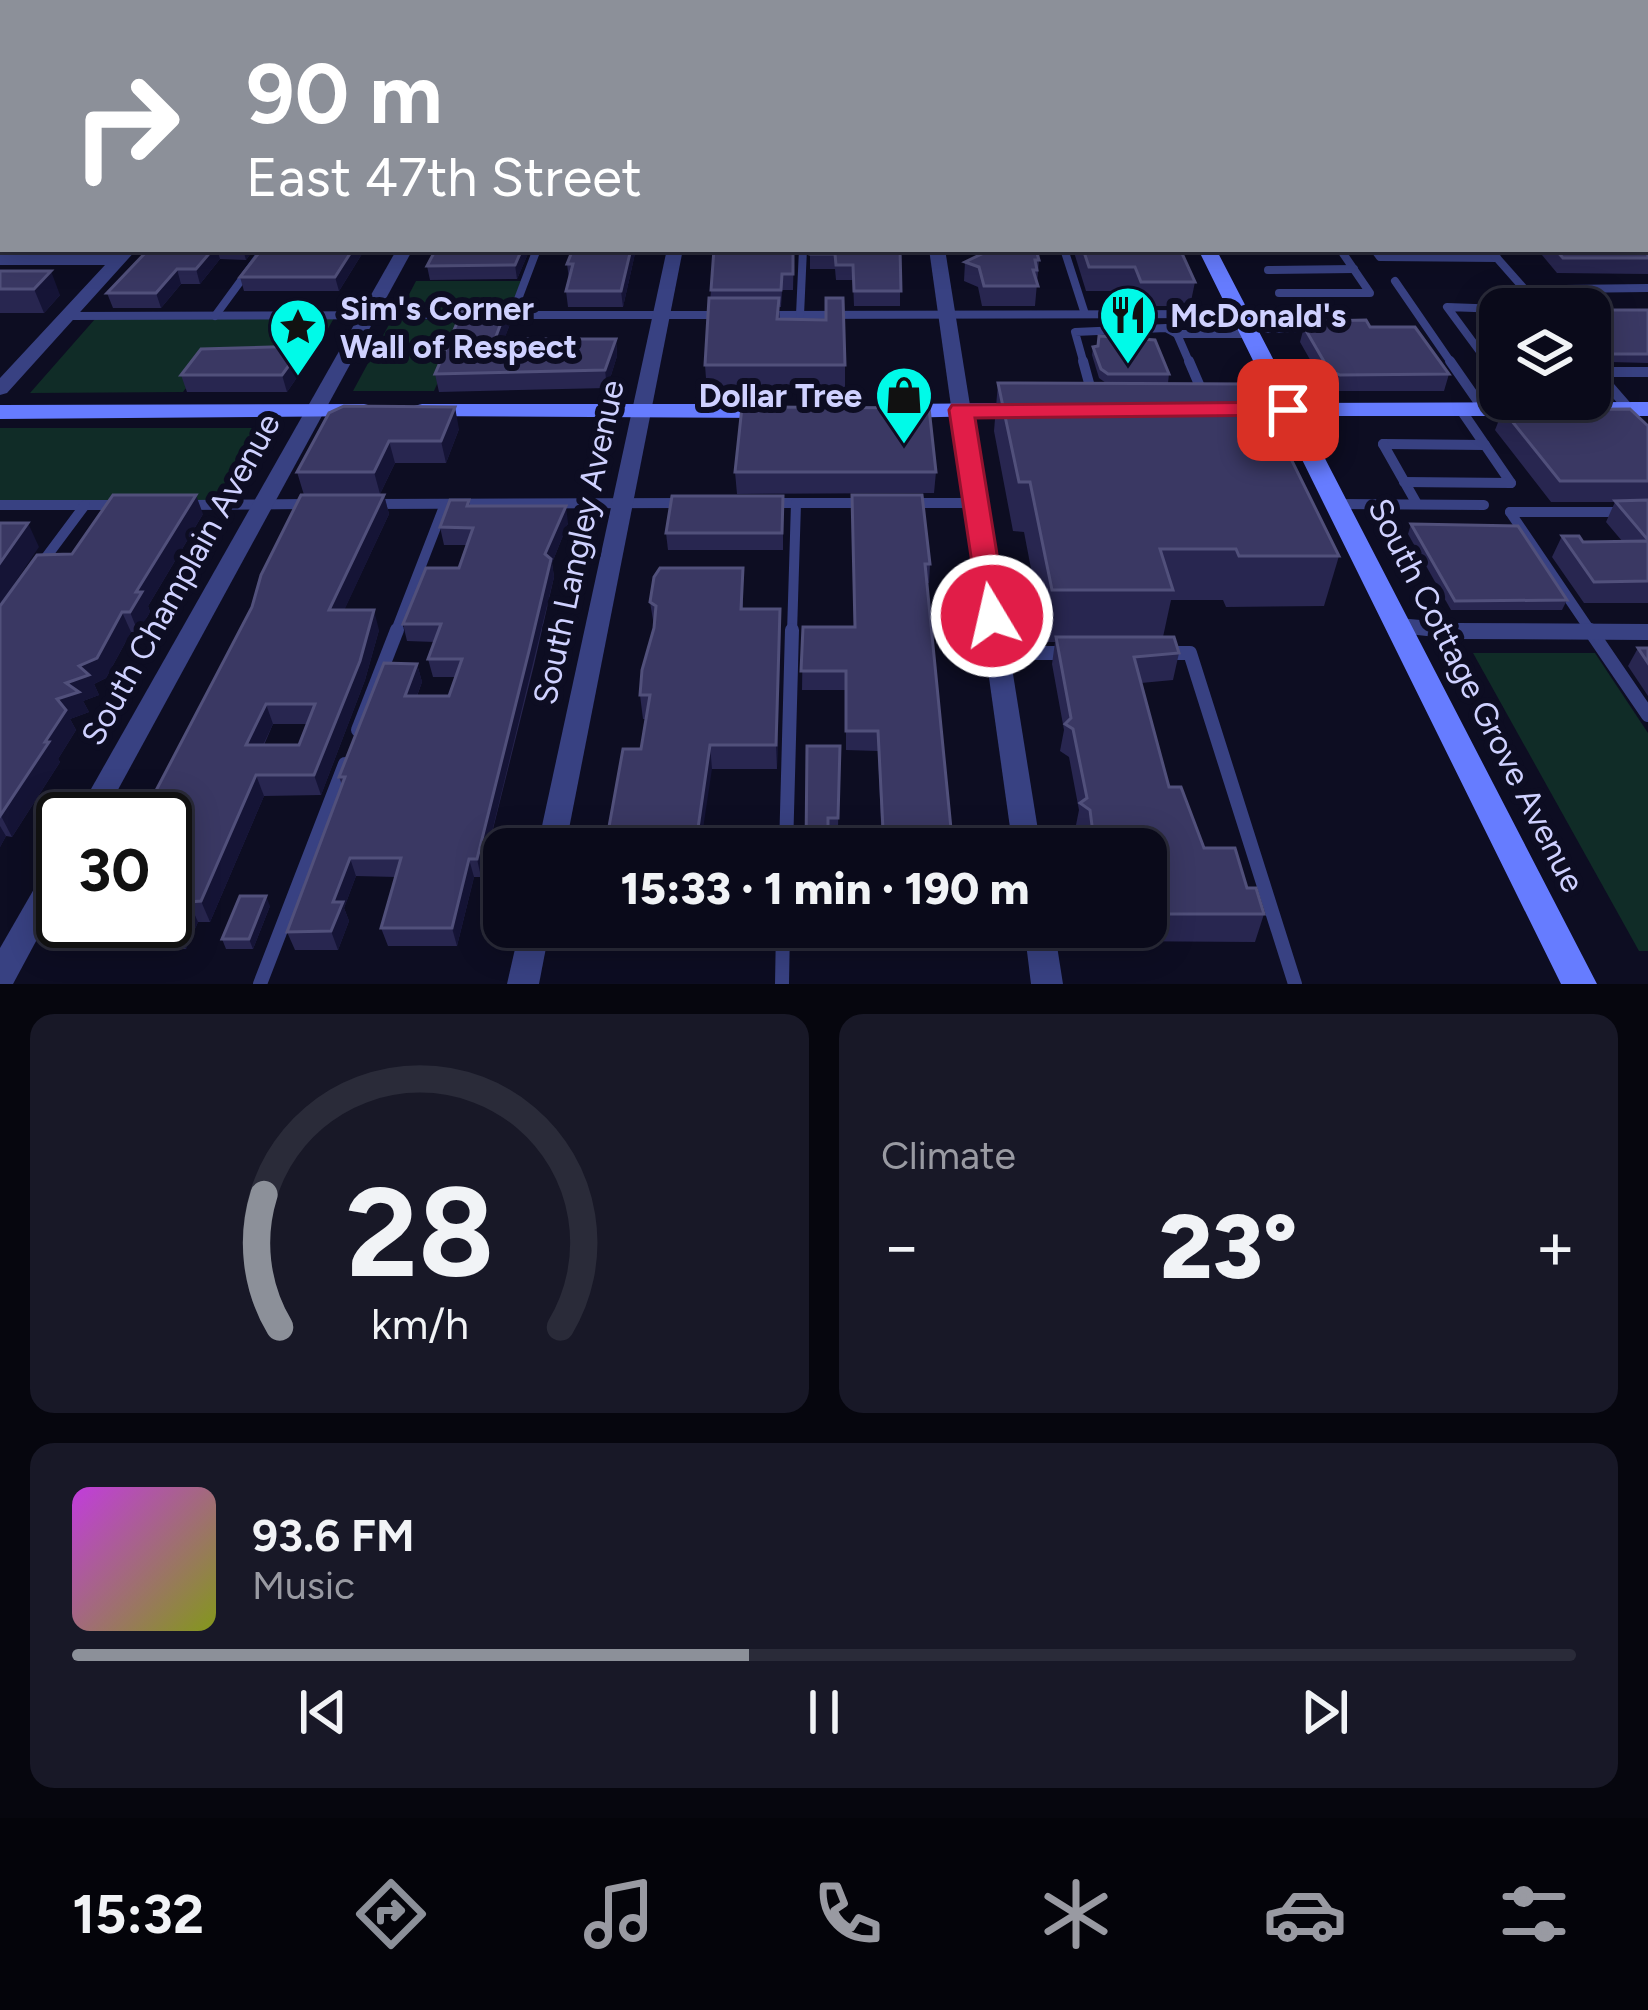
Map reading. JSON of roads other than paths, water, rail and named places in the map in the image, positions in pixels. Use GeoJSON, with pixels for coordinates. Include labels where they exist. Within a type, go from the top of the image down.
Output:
{"type":"FeatureCollection","features":[{"type":"Feature","properties":{"kind":"main road","name":"South Cottage Grove Avenue"},"geometry":{"type":"LineString","coordinates":[[1210,252],[1579,984]]}},
{"type":"Feature","properties":{"kind":"main road"},"geometry":{"type":"LineString","coordinates":[[1180,410],[1479,409]]}},
{"type":"Feature","properties":{"kind":"main road"},"geometry":{"type":"LineString","coordinates":[[882,411],[1086,410]]}},
{"type":"Feature","properties":{"kind":"main road"},"geometry":{"type":"LineString","coordinates":[[0,412],[788,411]]}},
{"type":"Feature","properties":{"kind":"street","name":"South Champlain Avenue"},"geometry":{"type":"LineString","coordinates":[[103,792],[403,252]]}},
{"type":"Feature","properties":{"kind":"street","name":"South Langley Avenue"},"geometry":{"type":"LineString","coordinates":[[555,828],[674,252]]}},
{"type":"Feature","properties":{"kind":"street"},"geometry":{"type":"LineString","coordinates":[[937,252],[1024,828]]}},
{"type":"Feature","properties":{"kind":"street"},"geometry":{"type":"LineString","coordinates":[[0,260],[124,255]]}},
{"type":"Feature","properties":{"kind":"street"},"geometry":{"type":"LineString","coordinates":[[0,389],[124,255]]}},
{"type":"Feature","properties":{"kind":"street"},"geometry":{"type":"LineString","coordinates":[[1398,626],[1454,632],[1648,632]]}},
{"type":"Feature","properties":{"kind":"street"},"geometry":{"type":"LineString","coordinates":[[0,977],[36,912]]}},
{"type":"Feature","properties":{"kind":"street"},"geometry":{"type":"LineString","coordinates":[[524,984],[531,948]]}},
{"type":"Feature","properties":{"kind":"street"},"geometry":{"type":"LineString","coordinates":[[1042,948],[1047,984]]}},
{"type":"Feature","properties":{"kind":"lane"},"geometry":{"type":"LineString","coordinates":[[215,316],[262,252]]}},
{"type":"Feature","properties":{"kind":"lane"},"geometry":{"type":"LineString","coordinates":[[512,315],[536,252]]}},
{"type":"Feature","properties":{"kind":"lane"},"geometry":{"type":"LineString","coordinates":[[800,314],[802,252]]}},
{"type":"Feature","properties":{"kind":"lane"},"geometry":{"type":"LineString","coordinates":[[1065,252],[1085,314]]}},
{"type":"Feature","properties":{"kind":"lane"},"geometry":{"type":"LineString","coordinates":[[1279,293],[1370,293],[1342,252]]}},
{"type":"Feature","properties":{"kind":"lane"},"geometry":{"type":"LineString","coordinates":[[1376,252],[1380,257],[1493,254],[1523,288]]}},
{"type":"Feature","properties":{"kind":"lane"},"geometry":{"type":"LineString","coordinates":[[1268,270],[1354,269]]}},
{"type":"Feature","properties":{"kind":"lane"},"geometry":{"type":"LineString","coordinates":[[1395,281],[1473,410],[1485,445],[1511,482],[1404,482]]}},
{"type":"Feature","properties":{"kind":"lane"},"geometry":{"type":"LineString","coordinates":[[1611,288],[1648,288]]}},
{"type":"Feature","properties":{"kind":"lane"},"geometry":{"type":"LineString","coordinates":[[1479,308],[1447,307],[1479,351]]}},
{"type":"Feature","properties":{"kind":"lane"},"geometry":{"type":"LineString","coordinates":[[754,315],[1085,314],[1332,328]]}},
{"type":"Feature","properties":{"kind":"lane"},"geometry":{"type":"LineString","coordinates":[[67,316],[731,315]]}},
{"type":"Feature","properties":{"kind":"lane"},"geometry":{"type":"LineString","coordinates":[[1086,410],[1075,332],[1166,328],[1177,334],[1246,325]]}},
{"type":"Feature","properties":{"kind":"lane"},"geometry":{"type":"LineString","coordinates":[[1402,327],[1426,327]]}},
{"type":"Feature","properties":{"kind":"lane"},"geometry":{"type":"LineString","coordinates":[[1177,334],[1210,410]]}},
{"type":"Feature","properties":{"kind":"lane"},"geometry":{"type":"LineString","coordinates":[[1611,369],[1648,372]]}},
{"type":"Feature","properties":{"kind":"lane"},"geometry":{"type":"LineString","coordinates":[[1611,389],[1631,413]]}},
{"type":"Feature","properties":{"kind":"lane"},"geometry":{"type":"LineString","coordinates":[[1417,504],[1382,444],[1485,445]]}},
{"type":"Feature","properties":{"kind":"lane"},"geometry":{"type":"LineString","coordinates":[[1337,504],[1484,505],[1470,482]]}},
{"type":"Feature","properties":{"kind":"lane"},"geometry":{"type":"LineString","coordinates":[[891,503],[975,502]]}},
{"type":"Feature","properties":{"kind":"lane"},"geometry":{"type":"LineString","coordinates":[[359,504],[702,503]]}},
{"type":"Feature","properties":{"kind":"lane"},"geometry":{"type":"LineString","coordinates":[[749,503],[867,503]]}},
{"type":"Feature","properties":{"kind":"lane"},"geometry":{"type":"LineString","coordinates":[[787,828],[796,503]]}},
{"type":"Feature","properties":{"kind":"lane"},"geometry":{"type":"LineString","coordinates":[[168,505],[316,504]]}},
{"type":"Feature","properties":{"kind":"lane"},"geometry":{"type":"LineString","coordinates":[[260,984],[445,504]]}},
{"type":"Feature","properties":{"kind":"lane"},"geometry":{"type":"LineString","coordinates":[[0,505],[126,505]]}},
{"type":"Feature","properties":{"kind":"lane"},"geometry":{"type":"LineString","coordinates":[[28,582],[85,505]]}},
{"type":"Feature","properties":{"kind":"lane"},"geometry":{"type":"LineString","coordinates":[[1648,512],[1510,512],[1648,716]]}},
{"type":"Feature","properties":{"kind":"lane"},"geometry":{"type":"LineString","coordinates":[[998,653],[1075,653]]}},
{"type":"Feature","properties":{"kind":"lane"},"geometry":{"type":"LineString","coordinates":[[1144,653],[1190,653],[1295,984]]}},
{"type":"Feature","properties":{"kind":"lane"},"geometry":{"type":"LineString","coordinates":[[782,984],[783,948]]}},
{"type":"Feature","properties":{"kind":"place","name":"McDonald's"},"geometry":{"type":"Point","coordinates":[1128,366]}},
{"type":"Feature","properties":{"kind":"place","name":"Sim's Corner Wall of Respect"},"geometry":{"type":"Point","coordinates":[298,378]}},
{"type":"Feature","properties":{"kind":"place","name":"Dollar Tree"},"geometry":{"type":"Point","coordinates":[904,446]}}]}
